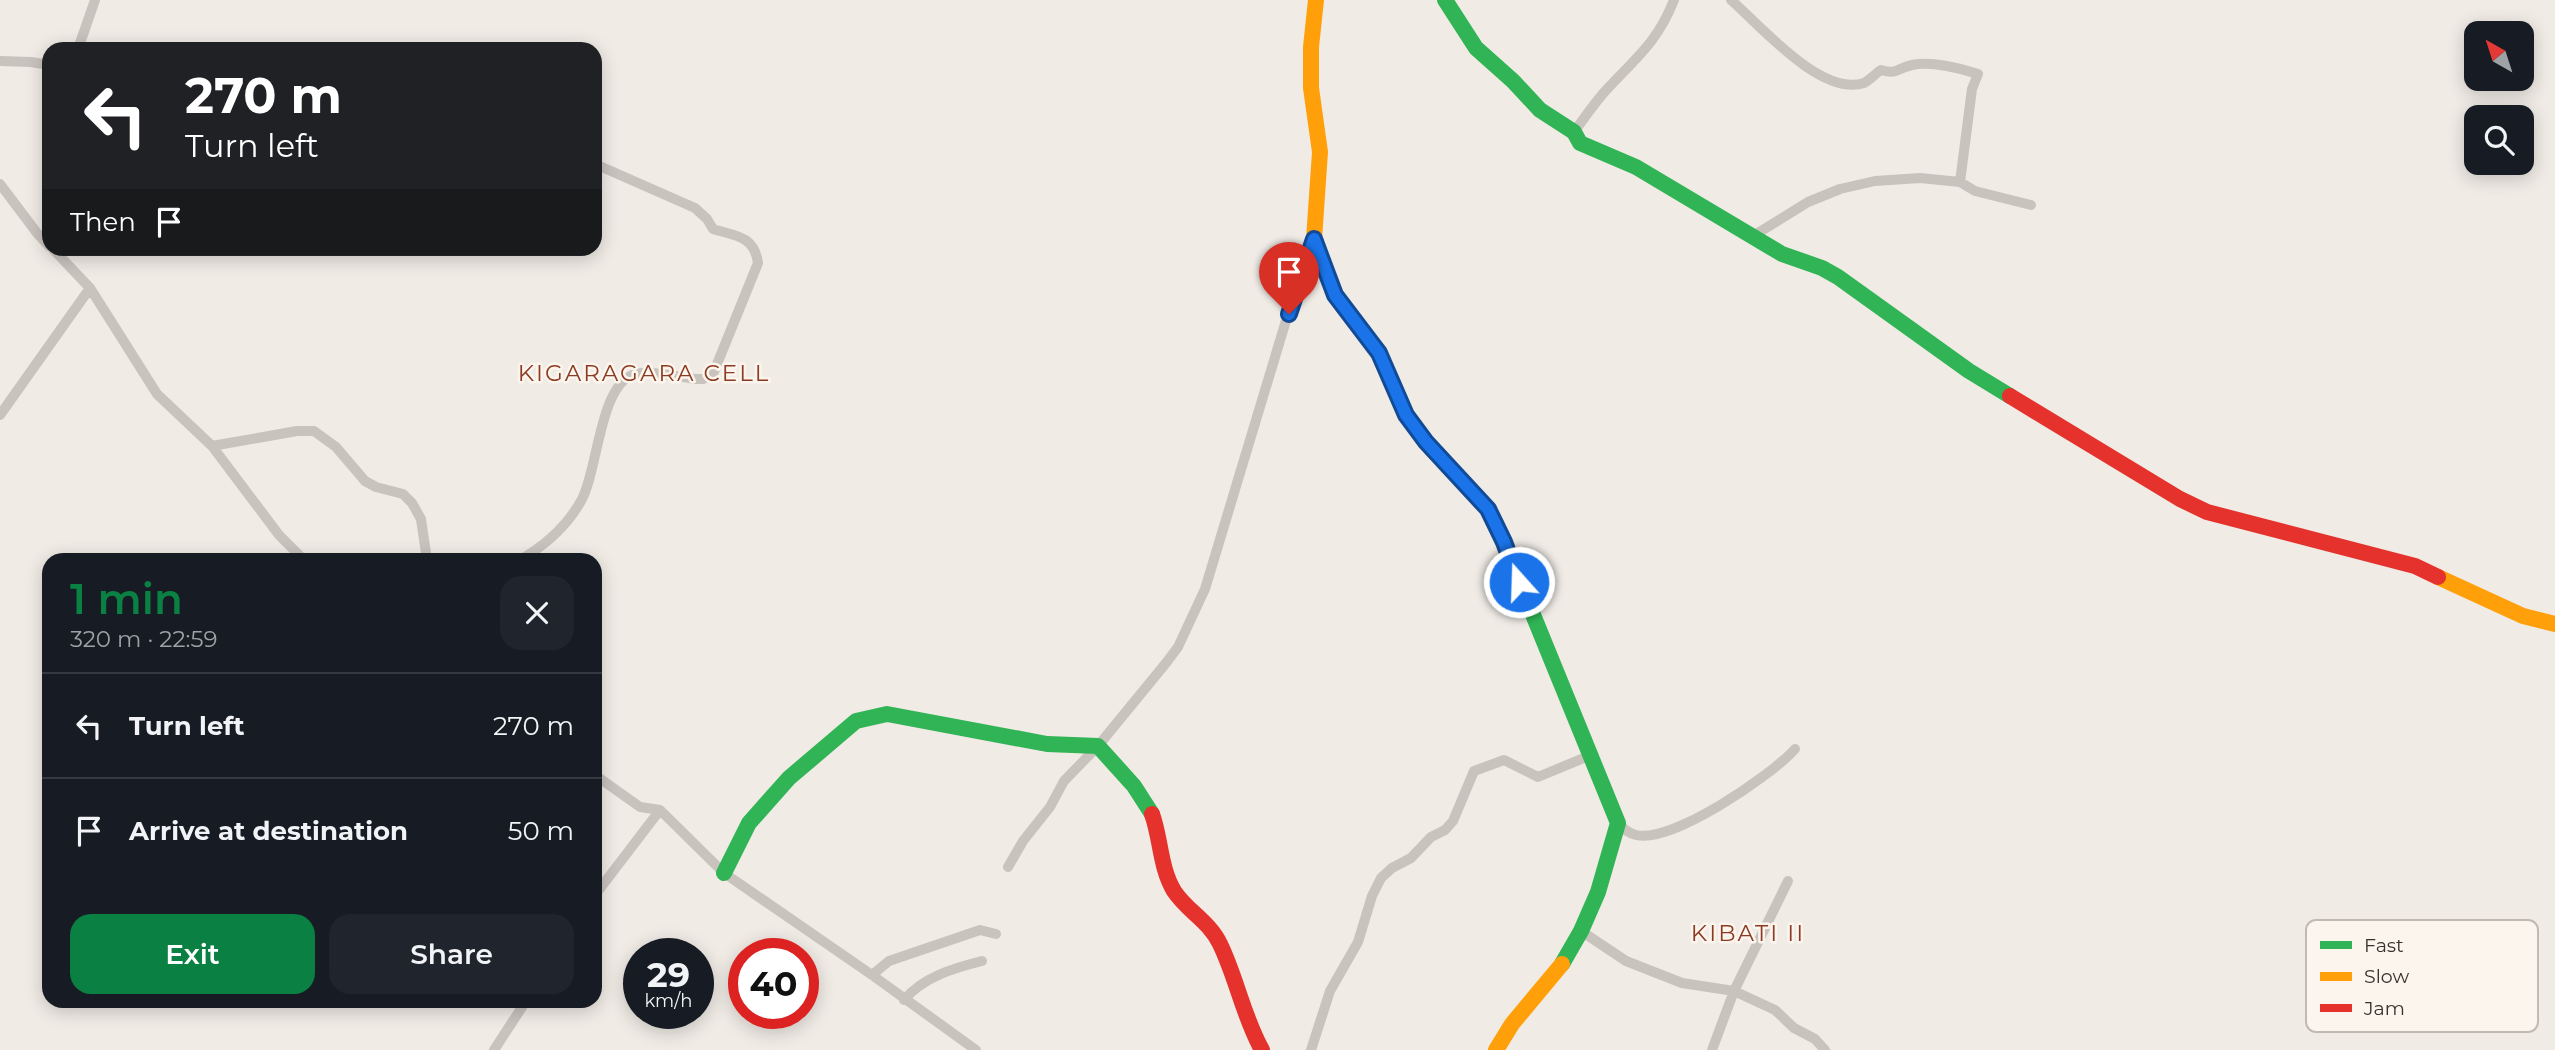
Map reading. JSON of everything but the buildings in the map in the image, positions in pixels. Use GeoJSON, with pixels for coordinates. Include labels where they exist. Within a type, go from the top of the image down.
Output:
{"type":"FeatureCollection","features":[{"type":"Feature","properties":{"kind":"street"},"geometry":{"type":"LineString","coordinates":[[80,42],[95,0]]}},
{"type":"Feature","properties":{"kind":"street"},"geometry":{"type":"LineString","coordinates":[[1008,867],[1023,841],[1050,807],[1064,781],[1098,746],[1178,647],[1205,589],[1314,239],[1320,152],[1311,88],[1311,47],[1317,0]]}},
{"type":"Feature","properties":{"kind":"street"},"geometry":{"type":"LineString","coordinates":[[1445,0],[1476,48],[1513,80],[1539,110],[1574,132],[1580,143],[1636,167],[1782,254],[1822,268],[1838,277],[1969,371],[2189,503],[2207,512],[2416,566],[2523,616],[2555,624]]}},
{"type":"Feature","properties":{"kind":"street"},"geometry":{"type":"LineString","coordinates":[[1574,132],[1608,88],[1648,47],[1667,17],[1674,0]]}},
{"type":"Feature","properties":{"kind":"street"},"geometry":{"type":"LineString","coordinates":[[1731,0],[1793,57],[1824,77],[1845,84],[1866,83],[1881,70],[1893,73],[1913,65],[1956,66],[1978,74],[1972,89],[1960,182]]}},
{"type":"Feature","properties":{"kind":"street"},"geometry":{"type":"LineString","coordinates":[[0,61],[42,64]]}},
{"type":"Feature","properties":{"kind":"street"},"geometry":{"type":"LineString","coordinates":[[532,553],[553,536],[581,500],[603,426],[620,383],[641,373],[696,379],[704,379],[713,374],[758,263],[753,245],[747,240],[713,229],[695,208],[602,167]]}},
{"type":"Feature","properties":{"kind":"street"},"geometry":{"type":"LineString","coordinates":[[1753,236],[1794,208],[1840,189],[1894,179],[1920,178],[1960,182],[1975,191],[2031,205]]}},
{"type":"Feature","properties":{"kind":"street"},"geometry":{"type":"LineString","coordinates":[[0,184],[42,238]]}},
{"type":"Feature","properties":{"kind":"street"},"geometry":{"type":"LineString","coordinates":[[1314,239],[1335,295],[1379,353],[1406,415],[1426,442],[1488,509],[1504,542],[1526,602],[1618,823],[1625,831],[1637,836],[1664,832],[1715,809],[1770,772],[1795,749]]}},
{"type":"Feature","properties":{"kind":"street"},"geometry":{"type":"LineString","coordinates":[[59,256],[90,288],[157,394],[212,446],[279,535],[297,553]]}},
{"type":"Feature","properties":{"kind":"street"},"geometry":{"type":"LineString","coordinates":[[0,415],[90,288]]}},
{"type":"Feature","properties":{"kind":"street"},"geometry":{"type":"LineString","coordinates":[[212,446],[297,430],[314,431],[336,447],[365,481],[403,494],[412,503],[421,519],[426,553]]}},
{"type":"Feature","properties":{"kind":"street"},"geometry":{"type":"LineString","coordinates":[[724,873],[748,823],[764,804],[789,778],[856,721],[887,714],[1048,744],[1098,746],[1147,803],[1153,815],[1168,879],[1176,894],[1218,938],[1231,969],[1247,1022],[1262,1050]]}},
{"type":"Feature","properties":{"kind":"street"},"geometry":{"type":"LineString","coordinates":[[1311,1050],[1324,1006],[1358,942],[1372,896],[1381,878],[1392,867],[1411,858],[1431,837],[1445,830],[1453,821],[1474,771],[1504,760],[1538,777],[1591,755]]}},
{"type":"Feature","properties":{"kind":"street"},"geometry":{"type":"LineString","coordinates":[[602,780],[640,807],[660,810],[724,873],[976,1050]]}},
{"type":"Feature","properties":{"kind":"street"},"geometry":{"type":"LineString","coordinates":[[602,886],[660,810]]}},
{"type":"Feature","properties":{"kind":"street"},"geometry":{"type":"LineString","coordinates":[[1496,1050],[1512,1024],[1560,967],[1581,931],[1598,892],[1618,823]]}},
{"type":"Feature","properties":{"kind":"street"},"geometry":{"type":"LineString","coordinates":[[1712,1050],[1734,992],[1788,881]]}},
{"type":"Feature","properties":{"kind":"street"},"geometry":{"type":"LineString","coordinates":[[872,975],[889,961],[980,930],[996,934]]}},
{"type":"Feature","properties":{"kind":"street"},"geometry":{"type":"LineString","coordinates":[[1581,931],[1626,961],[1682,983],[1734,992],[1775,1010],[1794,1028],[1815,1039],[1825,1050]]}},
{"type":"Feature","properties":{"kind":"street"},"geometry":{"type":"LineString","coordinates":[[904,1000],[914,988],[982,961]]}},
{"type":"Feature","properties":{"kind":"street"},"geometry":{"type":"LineString","coordinates":[[494,1050],[521,1008]]}},
{"type":"Feature","properties":{"kind":"traffic: fast"},"geometry":{"type":"LineString","coordinates":[[1445,0],[1476,48],[1540,110],[1574,132],[1580,143],[1636,167],[1782,254],[1822,268],[1838,277],[1969,371],[2010,396]]}},
{"type":"Feature","properties":{"kind":"traffic: fast"},"geometry":{"type":"LineString","coordinates":[[1450,468],[1488,509],[1496,524],[1618,823],[1598,892],[1581,931],[1562,964]]}},
{"type":"Feature","properties":{"kind":"traffic: fast"},"geometry":{"type":"LineString","coordinates":[[724,873],[749,823],[789,778],[856,721],[887,714],[1047,744],[1098,746],[1134,786],[1152,814]]}},
{"type":"Feature","properties":{"kind":"traffic: slow"},"geometry":{"type":"LineString","coordinates":[[1316,0],[1311,47],[1311,88],[1320,152],[1314,239],[1335,295],[1379,353],[1406,415],[1450,468]]}},
{"type":"Feature","properties":{"kind":"traffic: slow"},"geometry":{"type":"LineString","coordinates":[[2438,577],[2523,616],[2555,624]]}},
{"type":"Feature","properties":{"kind":"traffic: slow"},"geometry":{"type":"LineString","coordinates":[[1496,1050],[1512,1024],[1562,964]]}},
{"type":"Feature","properties":{"kind":"traffic: jam"},"geometry":{"type":"LineString","coordinates":[[2010,396],[2180,499],[2207,512],[2415,566],[2438,577]]}},
{"type":"Feature","properties":{"kind":"traffic: jam"},"geometry":{"type":"LineString","coordinates":[[1152,814],[1169,882],[1179,898],[1216,936],[1262,1050]]}},
{"type":"Feature","properties":{"kind":"district","name":"KIGARAGARA CELL"},"geometry":{"type":"Point","coordinates":[644,373]}},
{"type":"Feature","properties":{"kind":"district","name":"KIBATI II"},"geometry":{"type":"Point","coordinates":[1748,933]}},
{"type":"Feature","properties":{"kind":"route"},"geometry":{"type":"LineString","coordinates":[[1289,314],[1314,239],[1335,295],[1372,341],[1387,368],[1406,415],[1426,442],[1488,509],[1519,582]]}}]}
